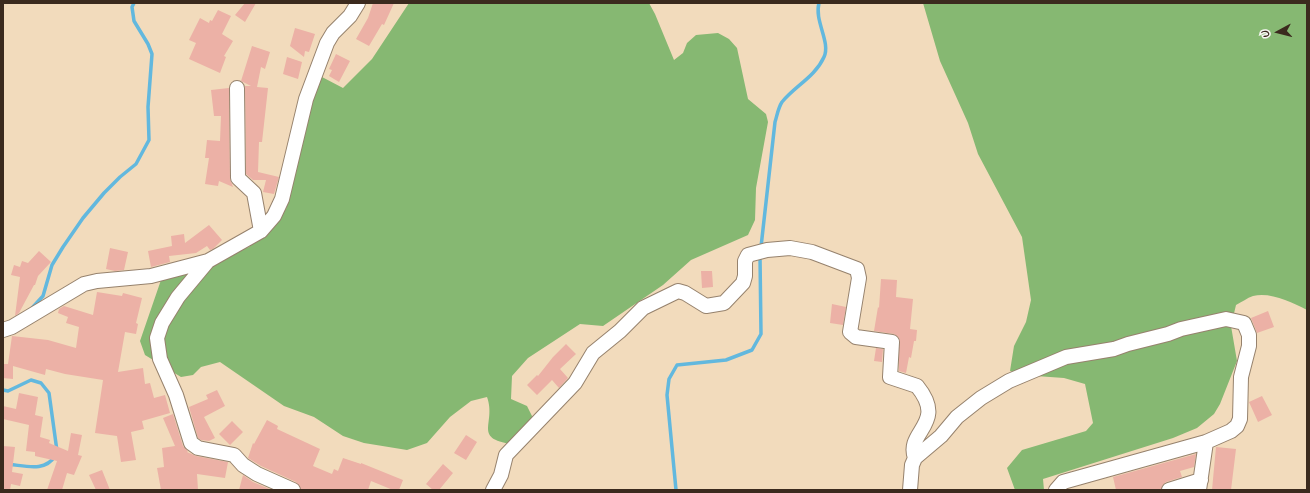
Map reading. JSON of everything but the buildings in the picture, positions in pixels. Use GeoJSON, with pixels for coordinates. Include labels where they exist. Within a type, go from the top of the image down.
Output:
{"type":"FeatureCollection","features":[{"type":"Feature","properties":{"kind":"street"},"geometry":{"type":"LineString","coordinates":[[7,328],[84,284],[97,281],[151,276],[208,261],[261,231],[274,216],[282,198],[306,99],[327,43],[333,33],[350,16],[358,3]]}},
{"type":"Feature","properties":{"kind":"street"},"geometry":{"type":"LineString","coordinates":[[237,88],[238,178],[254,192],[261,231]]}},
{"type":"Feature","properties":{"kind":"street"},"geometry":{"type":"LineString","coordinates":[[493,490],[501,475],[506,455],[575,382],[596,350],[620,331],[646,306],[664,299],[678,291],[685,293],[706,306],[724,304],[745,280],[744,261],[748,255],[785,248],[807,250],[857,270],[859,278],[850,332],[856,337],[892,342],[890,377],[917,386],[929,408],[926,423],[914,444],[913,452],[916,458]]}},
{"type":"Feature","properties":{"kind":"street"},"geometry":{"type":"LineString","coordinates":[[208,261],[178,297],[162,323],[158,338],[160,359],[176,395],[191,443],[198,448],[234,455],[243,465],[257,474],[293,490]]}},
{"type":"Feature","properties":{"kind":"street"},"geometry":{"type":"LineString","coordinates":[[910,490],[912,465],[916,458],[941,436],[957,416],[981,398],[1022,376],[1066,358],[1114,349],[1181,329],[1226,319],[1244,323],[1250,335],[1249,346],[1241,377],[1240,419],[1237,426],[1231,431],[1206,442],[1063,482],[1056,490]]}},
{"type":"Feature","properties":{"kind":"street"},"geometry":{"type":"LineString","coordinates":[[1169,490],[1200,485],[1206,442]]}},
{"type":"Feature","properties":{"kind":"green space"},"geometry":{"type":"Polygon","coordinates":[[[409,3],[649,3],[674,60],[683,53],[687,43],[696,35],[718,33],[729,39],[737,48],[748,99],[766,114],[768,122],[756,188],[755,220],[748,235],[691,260],[663,285],[603,326],[580,324],[528,358],[512,376],[511,399],[527,406],[532,416],[530,434],[517,445],[494,439],[489,435],[489,407],[487,397],[471,401],[450,417],[427,443],[407,450],[364,443],[343,436],[314,417],[284,406],[220,362],[201,367],[193,375],[181,377],[145,355],[140,341],[161,280],[193,270],[249,247],[286,209],[315,91],[322,77],[343,88],[372,59],[409,3]]]}},
{"type":"Feature","properties":{"kind":"green space"},"geometry":{"type":"Polygon","coordinates":[[[923,3],[1307,3],[1307,310],[1288,301],[1267,295],[1253,296],[1236,305],[1231,326],[1237,361],[1220,404],[1214,414],[1197,428],[1173,438],[1043,479],[1044,490],[1015,490],[1007,468],[1022,450],[1086,431],[1093,423],[1085,384],[1064,378],[1022,375],[1010,371],[1014,346],[1026,322],[1031,300],[1022,237],[978,154],[968,123],[940,61],[923,3]]]}},
{"type":"Feature","properties":{"kind":"waterway"},"geometry":{"type":"LineString","coordinates":[[32,308],[43,296],[52,265],[83,218],[104,193],[136,164],[149,140],[148,107],[152,54],[148,44],[134,21],[132,7],[134,3]]}},
{"type":"Feature","properties":{"kind":"waterway"},"geometry":{"type":"LineString","coordinates":[[761,247],[775,122],[779,109],[787,96],[810,76],[820,64],[826,51],[819,17],[819,3]]}},
{"type":"Feature","properties":{"kind":"waterway"},"geometry":{"type":"LineString","coordinates":[[676,490],[667,395],[669,379],[677,365],[726,360],[752,350],[761,334],[760,256]]}},
{"type":"Feature","properties":{"kind":"waterway"},"geometry":{"type":"LineString","coordinates":[[3,390],[8,391],[31,380],[41,383],[49,393],[57,451]]}},
{"type":"Feature","properties":{"kind":"waterway"},"geometry":{"type":"LineString","coordinates":[[3,464],[32,467],[45,465],[55,456]]}}]}
